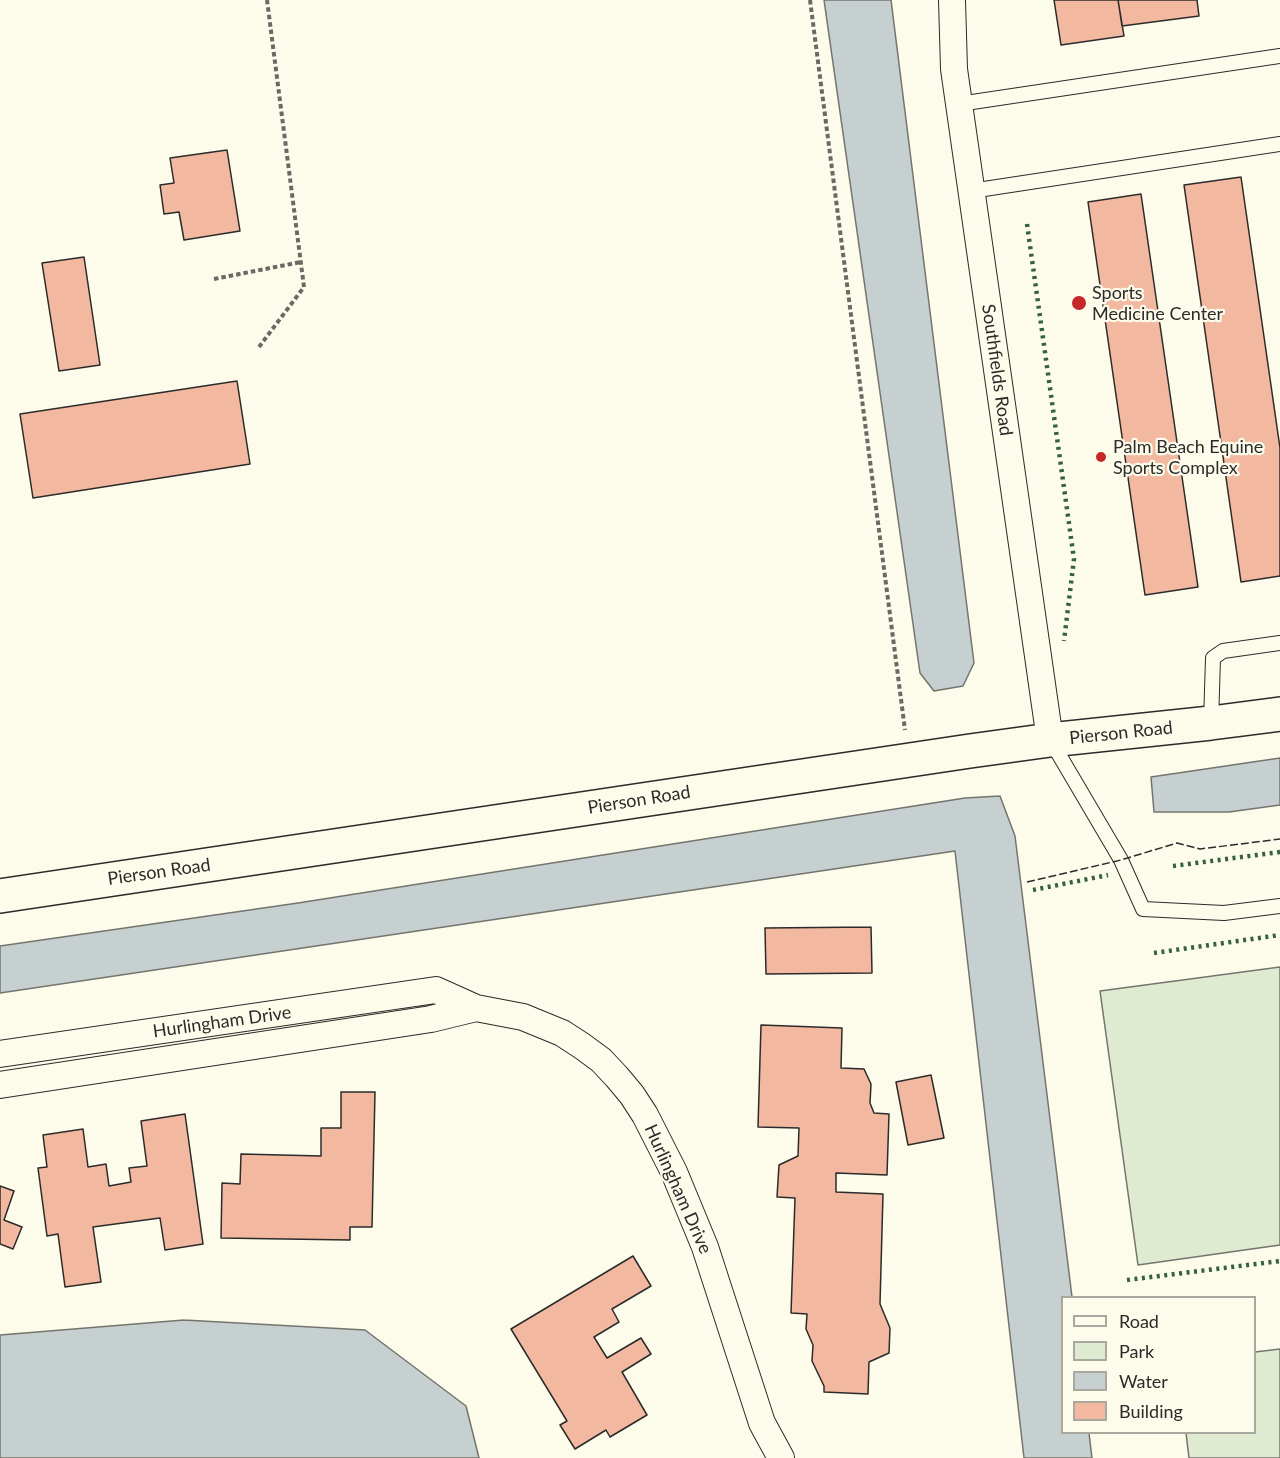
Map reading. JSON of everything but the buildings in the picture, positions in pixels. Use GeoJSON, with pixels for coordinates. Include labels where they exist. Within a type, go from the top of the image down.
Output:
{"type":"FeatureCollection","features":[{"type":"Feature","properties":{"kind":"street","name":"Southfields Road"},"geometry":{"type":"LineString","coordinates":[[952,0],[954,69],[1050,740]]}},
{"type":"Feature","properties":{"kind":"street","name":"Pierson Road"},"geometry":{"type":"LineString","coordinates":[[0,896],[909,760],[1050,740],[1280,714]]}},
{"type":"Feature","properties":{"kind":"street","name":"Hurlingham Drive"},"geometry":{"type":"LineString","coordinates":[[0,1054],[436,990],[476,1008],[523,1017],[562,1033],[601,1060],[632,1095],[645,1115],[674,1173],[705,1247],[762,1423],[781,1458]]}},
{"type":"Feature","properties":{"kind":"street","name":"Hurlingham Drive"},"geometry":{"type":"LineString","coordinates":[[0,1085],[431,1019],[476,1008]]}},
{"type":"Feature","properties":{"kind":"lane"},"geometry":{"type":"LineString","coordinates":[[959,104],[1280,56]]}},
{"type":"Feature","properties":{"kind":"lane"},"geometry":{"type":"LineString","coordinates":[[971,190],[1280,144]]}},
{"type":"Feature","properties":{"kind":"lane"},"geometry":{"type":"LineString","coordinates":[[1211,723],[1213,658],[1223,651],[1280,643]]}},
{"type":"Feature","properties":{"kind":"lane"},"geometry":{"type":"LineString","coordinates":[[1050,740],[1121,860],[1143,909],[1224,913],[1280,906]]}},
{"type":"Feature","properties":{"kind":"path"},"geometry":{"type":"LineString","coordinates":[[259,347],[304,287],[267,0]]}},
{"type":"Feature","properties":{"kind":"path"},"geometry":{"type":"LineString","coordinates":[[810,0],[909,760]]}},
{"type":"Feature","properties":{"kind":"path"},"geometry":{"type":"LineString","coordinates":[[214,279],[300,262]]}},
{"type":"Feature","properties":{"kind":"green space"},"geometry":{"type":"Polygon","coordinates":[[[1280,967],[1280,1245],[1138,1265],[1100,991],[1280,967]]]}},
{"type":"Feature","properties":{"kind":"green space"},"geometry":{"type":"Polygon","coordinates":[[[1280,1349],[1280,1458],[1189,1458],[1186,1434],[1256,1434],[1256,1352],[1280,1349]]]}},
{"type":"Feature","properties":{"kind":"water"},"geometry":{"type":"Polygon","coordinates":[[[824,0],[891,0],[974,663],[963,686],[934,691],[920,673],[824,0]]]}},
{"type":"Feature","properties":{"kind":"water"},"geometry":{"type":"Polygon","coordinates":[[[1280,758],[1280,805],[1229,812],[1154,812],[1151,777],[1280,758]]]}},
{"type":"Feature","properties":{"kind":"water"},"geometry":{"type":"Polygon","coordinates":[[[1000,796],[1015,836],[1072,1296],[1061,1296],[1061,1434],[1089,1434],[1092,1458],[1024,1458],[955,851],[0,993],[0,946],[298,903],[965,798],[1000,796]]]}},
{"type":"Feature","properties":{"kind":"water"},"geometry":{"type":"Polygon","coordinates":[[[184,1320],[365,1330],[466,1406],[479,1458],[0,1458],[0,1335],[184,1320]]]}},
{"type":"Feature","properties":{"kind":"hedge"},"geometry":{"type":"LineString","coordinates":[[1027,224],[1074,559],[1064,641]]}},
{"type":"Feature","properties":{"kind":"hedge"},"geometry":{"type":"LineString","coordinates":[[1173,866],[1280,852]]}},
{"type":"Feature","properties":{"kind":"hedge"},"geometry":{"type":"LineString","coordinates":[[1033,890],[1108,875]]}},
{"type":"Feature","properties":{"kind":"hedge"},"geometry":{"type":"LineString","coordinates":[[1154,953],[1280,935]]}},
{"type":"Feature","properties":{"kind":"hedge"},"geometry":{"type":"LineString","coordinates":[[1127,1280],[1280,1261]]}},
{"type":"Feature","properties":{"kind":"fence"},"geometry":{"type":"LineString","coordinates":[[1027,882],[1121,860],[1177,843],[1200,849],[1280,839]]}},
{"type":"Feature","properties":{"kind":"place","name":"Sports Medicine Center"},"geometry":{"type":"Point","coordinates":[1079,303]}},
{"type":"Feature","properties":{"kind":"place","name":"Palm Beach Equine Sports Complex"},"geometry":{"type":"Point","coordinates":[1101,457]}}]}
